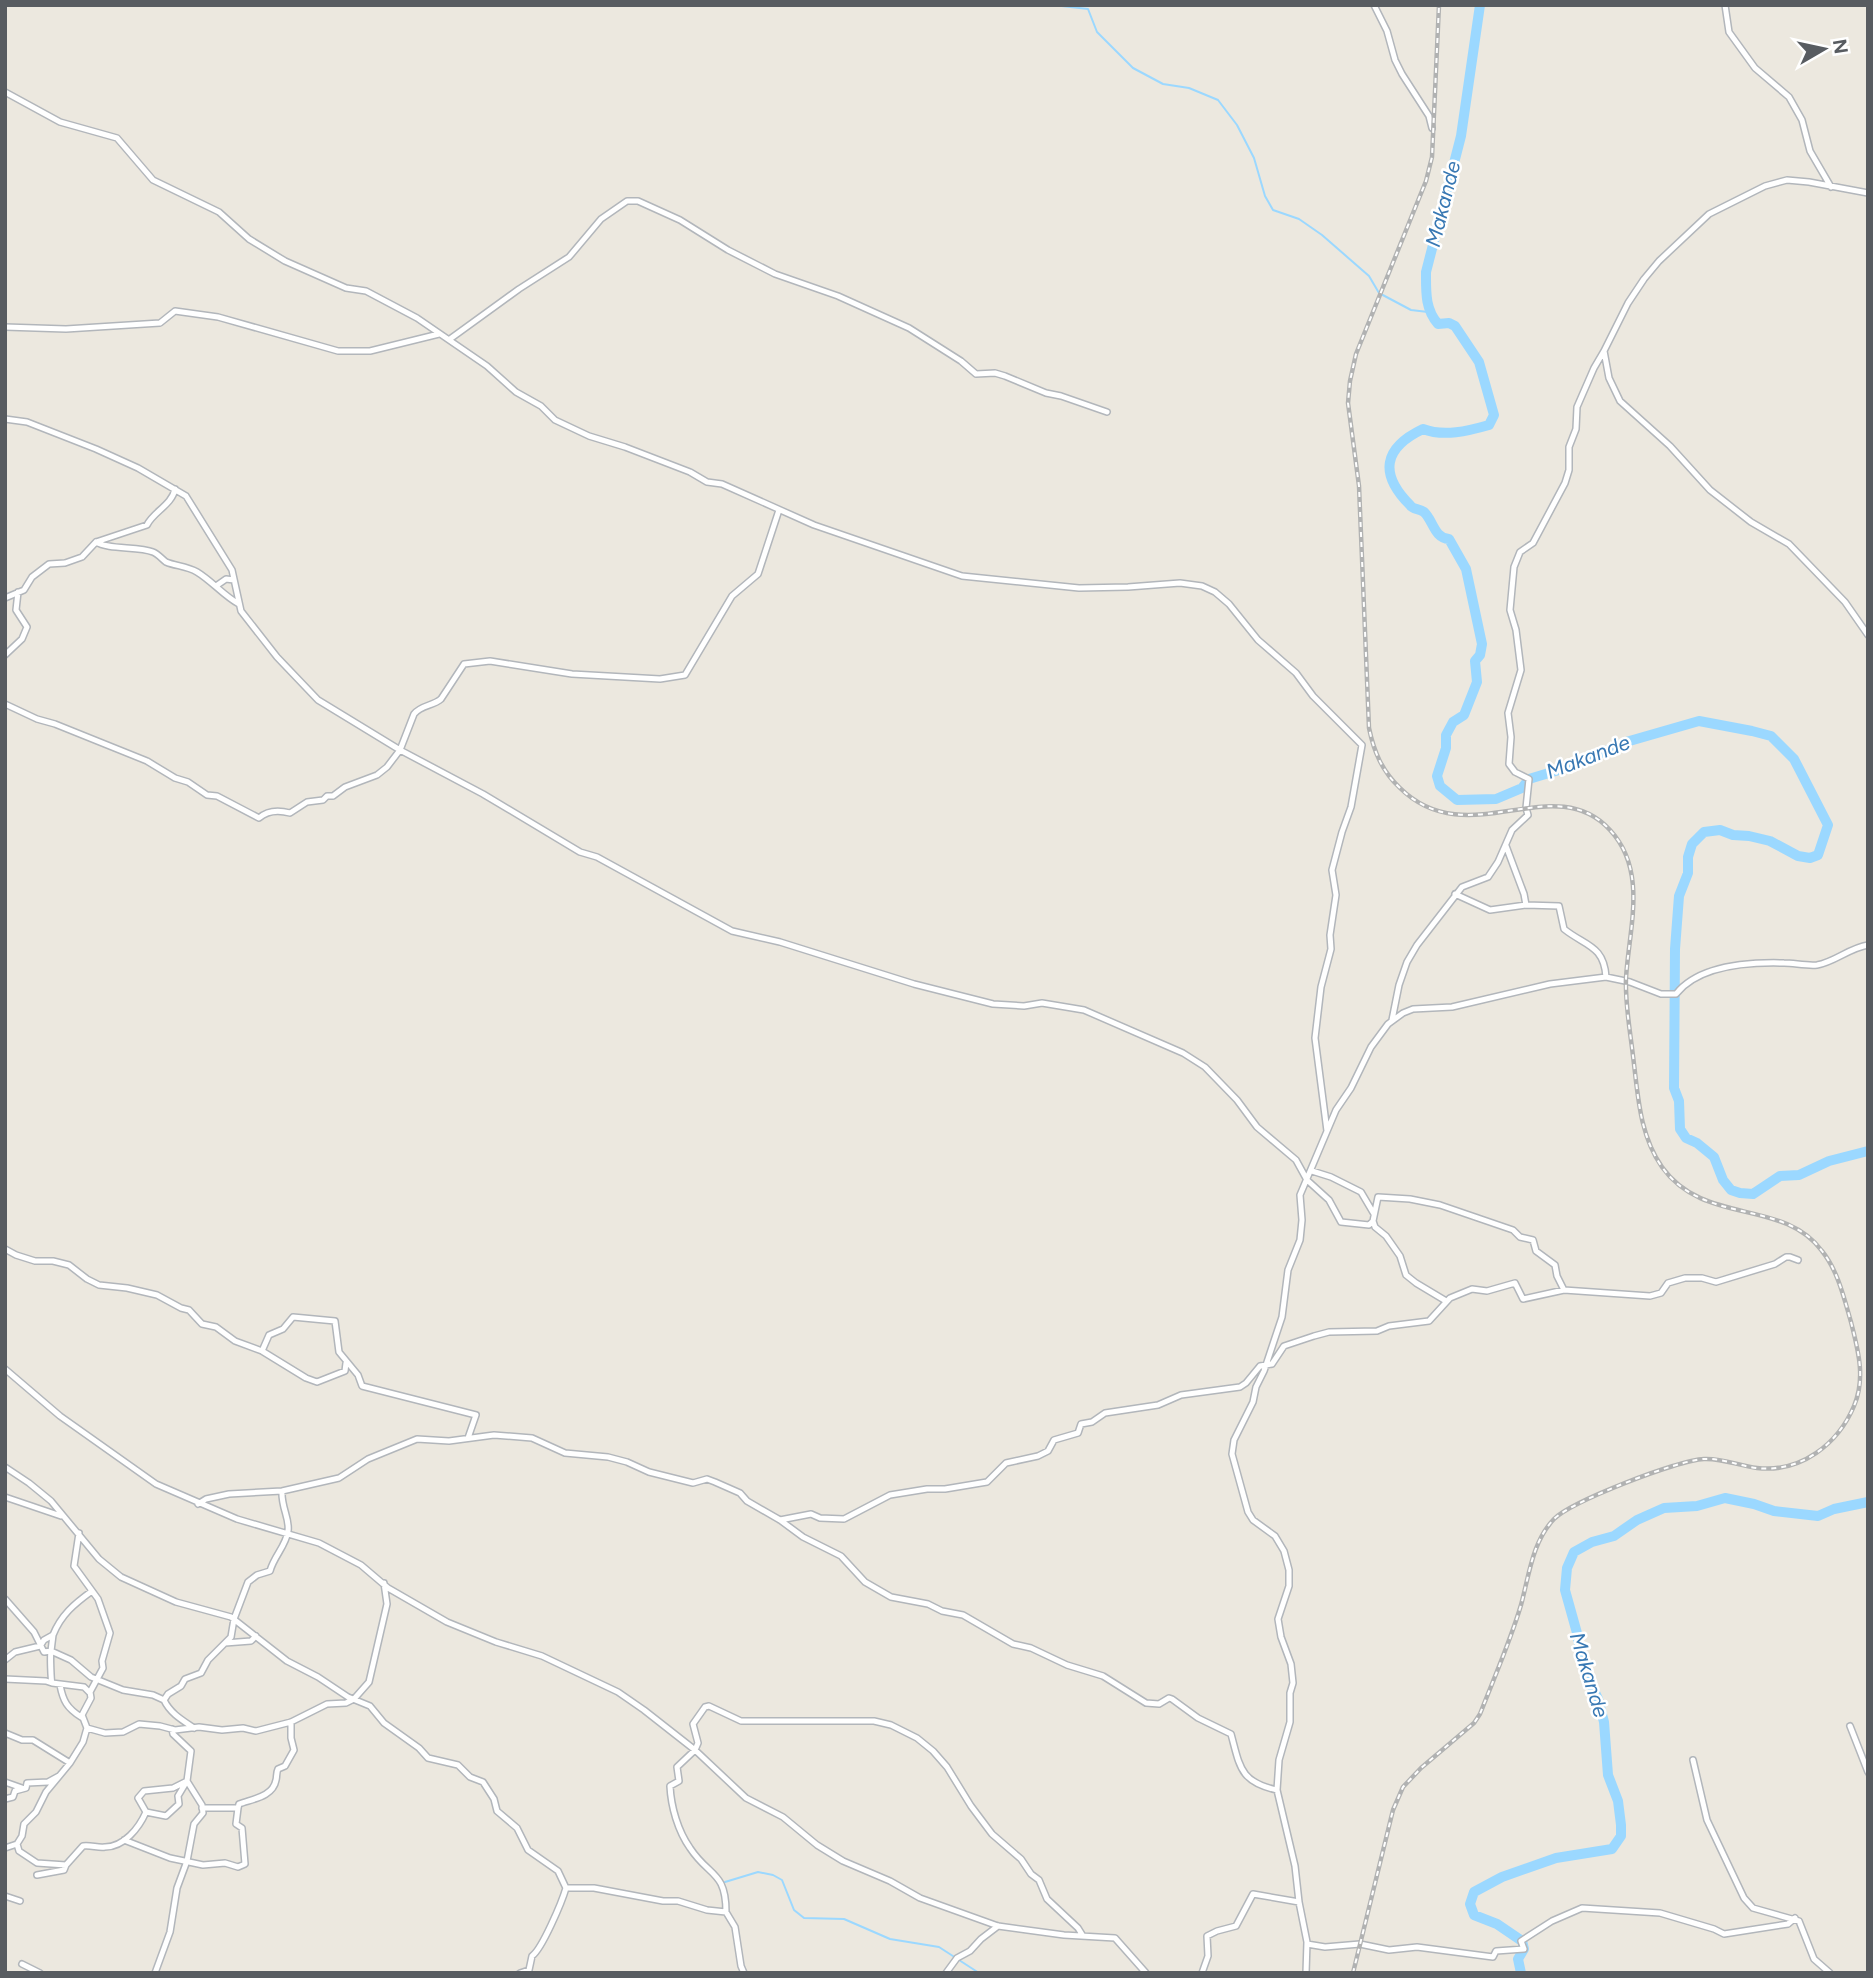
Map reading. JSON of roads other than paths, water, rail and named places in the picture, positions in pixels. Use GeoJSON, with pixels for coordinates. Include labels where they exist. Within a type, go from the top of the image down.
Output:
{"type":"FeatureCollection","features":[{"type":"Feature","properties":{"kind":"street"},"geometry":{"type":"LineString","coordinates":[[1374,5],[1387,31],[1402,75],[1429,116],[1432,128]]}},
{"type":"Feature","properties":{"kind":"street"},"geometry":{"type":"LineString","coordinates":[[1725,5],[1729,32],[1755,68],[1789,97],[1802,120],[1810,151],[1831,187]]}},
{"type":"Feature","properties":{"kind":"street"},"geometry":{"type":"LineString","coordinates":[[5,92],[60,121],[117,138],[153,180],[219,212],[249,239],[269,252],[330,282],[366,291],[417,318],[450,339],[516,392],[538,403],[555,420],[589,436],[690,472],[707,482],[722,484],[814,525],[962,576],[1079,588],[1175,583],[1202,586],[1215,592],[1229,604],[1258,640],[1296,673],[1314,696],[1360,742],[1363,751],[1351,807],[1332,870],[1336,895],[1330,934],[1331,949],[1321,987],[1315,1038],[1327,1131]]}},
{"type":"Feature","properties":{"kind":"street"},"geometry":{"type":"LineString","coordinates":[[1392,1020],[1399,985],[1407,962],[1417,945],[1446,911],[1455,894],[1468,883],[1486,878],[1497,864],[1512,830],[1529,814],[1526,808],[1529,779],[1515,772],[1509,764],[1511,737],[1508,713],[1521,670],[1516,630],[1510,610],[1513,575],[1518,556],[1533,543],[1565,484],[1569,470],[1569,447],[1576,429],[1577,407],[1625,310],[1659,261],[1709,214],[1772,183],[1798,181],[1868,193]]}},
{"type":"Feature","properties":{"kind":"street"},"geometry":{"type":"LineString","coordinates":[[450,339],[569,257],[601,219],[627,201],[638,201],[680,220],[728,250],[775,274],[854,302],[909,328],[961,361],[976,374],[995,373],[1046,393],[1107,412]]}},
{"type":"Feature","properties":{"kind":"street"},"geometry":{"type":"LineString","coordinates":[[5,327],[66,329],[160,323],[175,311],[218,317],[338,351],[370,351],[439,334]]}},
{"type":"Feature","properties":{"kind":"street"},"geometry":{"type":"LineString","coordinates":[[1604,351],[1609,378],[1620,401],[1670,446],[1710,491],[1751,522],[1789,544],[1845,602],[1868,635]]}},
{"type":"Feature","properties":{"kind":"street"},"geometry":{"type":"LineString","coordinates":[[5,419],[48,429],[138,468],[186,496],[232,570],[241,611],[277,657],[318,700],[580,852],[597,857],[732,931],[780,942],[900,980],[993,1004],[1024,1006],[1042,1003],[1084,1010],[1154,1039],[1205,1067],[1237,1100],[1257,1126],[1296,1160],[1307,1180],[1329,1200],[1340,1222],[1366,1227],[1373,1217],[1377,1198],[1410,1199],[1440,1205],[1513,1230],[1520,1237],[1533,1240],[1536,1251],[1554,1264],[1564,1290]]}},
{"type":"Feature","properties":{"kind":"street"},"geometry":{"type":"LineString","coordinates":[[5,598],[24,590],[40,569],[49,564],[65,563],[82,557],[96,542],[147,525],[175,494],[175,489]]}},
{"type":"Feature","properties":{"kind":"street"},"geometry":{"type":"LineString","coordinates":[[5,704],[147,761],[175,778],[188,782],[206,795],[217,796],[259,818],[267,812],[295,812],[307,802],[323,800],[345,787],[377,775],[400,750],[417,709],[441,699],[464,664],[490,661],[572,674],[660,679],[685,675],[732,596],[758,574],[779,510]]}},
{"type":"Feature","properties":{"kind":"street"},"geometry":{"type":"LineString","coordinates":[[96,542],[102,546],[122,546],[153,552],[169,563],[197,572],[239,604]]}},
{"type":"Feature","properties":{"kind":"street"},"geometry":{"type":"LineString","coordinates":[[216,586],[226,579],[234,580]]}},
{"type":"Feature","properties":{"kind":"street"},"geometry":{"type":"LineString","coordinates":[[5,655],[26,634],[27,627],[16,610],[18,592]]}},
{"type":"Feature","properties":{"kind":"street"},"geometry":{"type":"LineString","coordinates":[[1506,846],[1526,905]]}},
{"type":"Feature","properties":{"kind":"street"},"geometry":{"type":"LineString","coordinates":[[1455,894],[1490,910],[1526,905],[1560,907],[1564,929],[1587,942],[1599,953],[1605,963],[1606,977]]}},
{"type":"Feature","properties":{"kind":"street"},"geometry":{"type":"LineString","coordinates":[[1306,1973],[1307,1944],[1292,1850],[1277,1790],[1279,1760],[1290,1722],[1290,1693],[1293,1683],[1291,1664],[1281,1637],[1278,1619],[1289,1586],[1289,1570],[1284,1551],[1275,1536],[1253,1520],[1248,1512],[1232,1454],[1234,1440],[1253,1402],[1279,1329],[1288,1270],[1300,1240],[1300,1195],[1336,1110],[1351,1088],[1371,1047],[1392,1020],[1413,1009],[1451,1007],[1546,985],[1606,977],[1630,982],[1661,994],[1676,994],[1689,981],[1739,964],[1817,965],[1854,948],[1868,945]]}},
{"type":"Feature","properties":{"kind":"street"},"geometry":{"type":"LineString","coordinates":[[1312,1171],[1361,1192],[1375,1227],[1387,1236],[1400,1256],[1406,1275],[1446,1301]]}},
{"type":"Feature","properties":{"kind":"street"},"geometry":{"type":"LineString","coordinates":[[5,1249],[35,1261],[53,1261],[69,1265],[86,1279],[99,1285],[157,1295],[189,1310],[202,1324],[216,1327],[235,1341],[262,1351],[285,1364],[288,1369],[317,1382],[339,1375],[345,1371],[346,1363]]}},
{"type":"Feature","properties":{"kind":"street"},"geometry":{"type":"LineString","coordinates":[[780,1520],[811,1514],[820,1518],[844,1519],[900,1493],[987,1482],[1006,1463],[1048,1451],[1057,1438],[1078,1433],[1082,1423],[1092,1422],[1105,1413],[1158,1405],[1181,1395],[1240,1387],[1258,1367],[1273,1362],[1284,1346],[1324,1333],[1377,1331],[1389,1326],[1429,1321],[1446,1301],[1472,1289],[1488,1291],[1514,1283],[1518,1285],[1522,1299],[1564,1290],[1650,1296],[1661,1293],[1668,1283],[1681,1279],[1692,1277],[1719,1282],[1733,1275],[1748,1274],[1758,1268],[1775,1264],[1786,1257],[1798,1260]]}},
{"type":"Feature","properties":{"kind":"street"},"geometry":{"type":"LineString","coordinates":[[262,1351],[269,1335],[283,1329],[293,1317],[335,1321],[339,1352],[358,1375],[362,1386],[476,1415],[468,1438]]}},
{"type":"Feature","properties":{"kind":"street"},"geometry":{"type":"LineString","coordinates":[[5,1369],[60,1416],[137,1473],[173,1493],[237,1519],[309,1538],[369,1570],[397,1593],[455,1625],[496,1642],[542,1656],[618,1692],[695,1750],[746,1798],[783,1817],[825,1851],[920,1898],[998,1926],[1118,1940],[1146,1973]]}},
{"type":"Feature","properties":{"kind":"street"},"geometry":{"type":"LineString","coordinates":[[198,1504],[206,1499],[229,1494],[282,1492],[339,1478],[368,1460],[417,1439],[449,1441],[494,1435],[533,1438],[565,1453],[627,1462],[649,1472],[693,1483],[707,1479],[739,1492],[747,1501],[803,1537],[841,1556],[865,1581],[893,1598],[928,1604],[942,1611],[960,1614],[1013,1644],[1031,1648],[1067,1665],[1103,1676],[1146,1703],[1164,1703],[1169,1698],[1172,1699],[1198,1718],[1231,1734],[1241,1772],[1258,1786],[1277,1790]]}},
{"type":"Feature","properties":{"kind":"street"},"geometry":{"type":"LineString","coordinates":[[5,1467],[51,1502],[99,1559],[121,1577],[176,1602],[234,1619],[287,1661],[370,1706],[384,1723],[419,1748],[428,1758],[458,1765],[470,1777],[483,1782],[494,1798],[497,1811],[517,1828],[528,1850],[558,1871],[566,1888],[560,1907],[538,1952],[532,1956],[528,1970],[520,1973]]}},
{"type":"Feature","properties":{"kind":"street"},"geometry":{"type":"LineString","coordinates":[[164,1700],[181,1686],[185,1679],[201,1672],[208,1660],[231,1637],[234,1619],[248,1582],[257,1575],[270,1571],[272,1561],[283,1549],[288,1527],[281,1504],[282,1492]]}},
{"type":"Feature","properties":{"kind":"street"},"geometry":{"type":"LineString","coordinates":[[5,1497],[64,1517]]}},
{"type":"Feature","properties":{"kind":"street"},"geometry":{"type":"LineString","coordinates":[[79,1533],[74,1566],[98,1599],[110,1633],[98,1680],[81,1717]]}},
{"type":"Feature","properties":{"kind":"street"},"geometry":{"type":"LineString","coordinates":[[60,1685],[62,1700],[67,1707],[81,1717],[88,1728],[105,1732],[123,1732],[139,1724],[172,1729],[243,1728],[256,1731],[291,1722],[327,1704],[346,1703],[354,1699],[369,1682],[387,1604],[384,1583]]}},
{"type":"Feature","properties":{"kind":"street"},"geometry":{"type":"LineString","coordinates":[[49,1681],[53,1670],[50,1657],[53,1635],[57,1624],[66,1611],[92,1591]]}},
{"type":"Feature","properties":{"kind":"street"},"geometry":{"type":"LineString","coordinates":[[5,1599],[34,1632],[44,1652],[51,1651],[71,1660],[98,1680],[123,1690],[145,1693],[164,1700],[167,1707],[194,1728]]}},
{"type":"Feature","properties":{"kind":"street"},"geometry":{"type":"LineString","coordinates":[[5,1660],[15,1652],[40,1646],[53,1635]]}},
{"type":"Feature","properties":{"kind":"street"},"geometry":{"type":"LineString","coordinates":[[225,1643],[251,1641],[256,1636]]}},
{"type":"Feature","properties":{"kind":"street"},"geometry":{"type":"LineString","coordinates":[[5,1679],[49,1681],[83,1687],[90,1693]]}},
{"type":"Feature","properties":{"kind":"street"},"geometry":{"type":"LineString","coordinates":[[744,1973],[735,1927],[726,1912],[722,1882],[690,1848],[671,1803],[670,1786],[678,1782],[677,1767],[695,1750],[698,1740],[693,1724],[705,1707],[709,1706],[741,1721],[874,1721],[891,1725],[918,1738],[947,1767],[992,1835],[1021,1859],[1039,1881],[1047,1899],[1083,1936]]}},
{"type":"Feature","properties":{"kind":"street"},"geometry":{"type":"LineString","coordinates":[[124,1839],[170,1858],[199,1864],[225,1863],[238,1867],[245,1864],[242,1829],[236,1824],[239,1804],[267,1794],[274,1787],[278,1769],[285,1766],[294,1750],[291,1722]]}},
{"type":"Feature","properties":{"kind":"street"},"geometry":{"type":"LineString","coordinates":[[1850,1726],[1868,1772]]}},
{"type":"Feature","properties":{"kind":"street"},"geometry":{"type":"LineString","coordinates":[[5,1848],[17,1844],[24,1824],[36,1812],[46,1792],[70,1763],[88,1728]]}},
{"type":"Feature","properties":{"kind":"street"},"geometry":{"type":"LineString","coordinates":[[172,1729],[173,1734],[191,1751],[187,1781],[178,1796],[179,1804],[166,1816],[146,1812],[138,1798],[141,1793],[151,1789],[173,1788],[187,1781]]}},
{"type":"Feature","properties":{"kind":"street"},"geometry":{"type":"LineString","coordinates":[[5,1732],[22,1740],[33,1740],[70,1763]]}},
{"type":"Feature","properties":{"kind":"street"},"geometry":{"type":"LineString","coordinates":[[1693,1760],[1707,1820],[1744,1898],[1753,1908],[1800,1920],[1814,1959],[1830,1973]]}},
{"type":"Feature","properties":{"kind":"street"},"geometry":{"type":"LineString","coordinates":[[5,1799],[11,1798],[15,1791],[26,1788],[27,1783],[48,1782],[60,1776]]}},
{"type":"Feature","properties":{"kind":"street"},"geometry":{"type":"LineString","coordinates":[[155,1973],[170,1932],[178,1883],[187,1861],[194,1824],[203,1813],[187,1781]]}},
{"type":"Feature","properties":{"kind":"street"},"geometry":{"type":"LineString","coordinates":[[5,1782],[22,1788]]}},
{"type":"Feature","properties":{"kind":"street"},"geometry":{"type":"LineString","coordinates":[[202,1808],[238,1808]]}},
{"type":"Feature","properties":{"kind":"street"},"geometry":{"type":"LineString","coordinates":[[37,1875],[62,1871],[83,1846],[110,1847],[124,1839],[141,1825],[146,1812]]}},
{"type":"Feature","properties":{"kind":"street"},"geometry":{"type":"LineString","coordinates":[[17,1844],[19,1851],[37,1863],[66,1865]]}},
{"type":"Feature","properties":{"kind":"street"},"geometry":{"type":"LineString","coordinates":[[566,1888],[594,1888],[663,1901],[678,1901],[707,1910],[726,1912]]}},
{"type":"Feature","properties":{"kind":"street"},"geometry":{"type":"LineString","coordinates":[[1202,1973],[1208,1956],[1207,1936],[1236,1926],[1253,1894],[1299,1902]]}},
{"type":"Feature","properties":{"kind":"street"},"geometry":{"type":"LineString","coordinates":[[5,1896],[20,1900]]}},
{"type":"Feature","properties":{"kind":"street"},"geometry":{"type":"LineString","coordinates":[[1307,1944],[1325,1947],[1360,1944],[1390,1950],[1417,1947],[1493,1957],[1496,1951],[1524,1949],[1521,1941],[1552,1921],[1582,1908],[1660,1913],[1714,1928],[1724,1934],[1788,1924],[1795,1918]]}},
{"type":"Feature","properties":{"kind":"street"},"geometry":{"type":"LineString","coordinates":[[946,1973],[957,1958],[970,1951],[998,1926]]}},
{"type":"Feature","properties":{"kind":"street"},"geometry":{"type":"LineString","coordinates":[[22,1964],[40,1973]]}},
{"type":"Feature","properties":{"kind":"waterway"},"geometry":{"type":"LineString","coordinates":[[1053,5],[1088,9],[1097,32],[1133,68],[1163,84],[1189,88],[1218,100],[1237,125],[1254,158],[1265,196],[1273,210],[1299,219],[1322,235],[1369,276],[1379,293],[1411,310],[1428,312]]}},
{"type":"Feature","properties":{"kind":"waterway","name":"Makande"},"geometry":{"type":"LineString","coordinates":[[1480,5],[1461,136],[1426,272],[1426,286],[1428,306],[1438,324],[1449,323],[1455,326],[1479,362],[1494,415],[1489,425],[1464,431],[1439,433],[1423,429],[1400,445],[1390,462],[1393,483],[1400,494],[1411,507],[1427,515],[1440,535],[1449,539],[1466,569],[1482,644],[1480,655],[1475,661],[1477,682],[1464,715],[1453,722],[1446,735],[1446,748],[1437,776],[1440,786],[1457,800],[1496,799],[1522,788],[1529,779],[1572,766],[1626,742],[1699,721],[1771,736],[1794,759],[1828,825],[1818,855],[1810,858],[1798,856],[1770,841],[1720,830],[1704,832],[1692,844],[1688,857],[1688,873],[1679,896],[1675,949],[1674,1088],[1679,1101],[1680,1129],[1686,1138],[1714,1157],[1723,1180],[1731,1190],[1740,1193],[1753,1194],[1780,1176],[1799,1175],[1829,1161],[1868,1151]]}},
{"type":"Feature","properties":{"kind":"waterway","name":"Makande"},"geometry":{"type":"LineString","coordinates":[[1521,1973],[1518,1959],[1524,1949],[1522,1941],[1497,1924],[1474,1915],[1470,1904],[1474,1892],[1502,1877],[1556,1858],[1612,1849],[1621,1836],[1618,1801],[1608,1775],[1604,1722],[1598,1699],[1583,1666],[1565,1590],[1567,1568],[1574,1552],[1592,1542],[1614,1536],[1637,1520],[1664,1508],[1697,1506],[1725,1498],[1774,1511],[1818,1516],[1834,1509],[1868,1502]]}},
{"type":"Feature","properties":{"kind":"waterway"},"geometry":{"type":"LineString","coordinates":[[725,1882],[758,1872],[773,1875],[782,1880],[794,1910],[804,1918],[844,1919],[890,1939],[939,1947],[979,1973]]}},
{"type":"Feature","properties":{"kind":"railway"},"geometry":{"type":"LineString","coordinates":[[1353,1973],[1393,1810],[1403,1787],[1474,1723],[1480,1714],[1517,1619],[1536,1549],[1554,1519],[1603,1492],[1691,1461],[1711,1459],[1757,1468],[1788,1466],[1803,1461],[1828,1444],[1838,1432],[1854,1406],[1860,1385],[1860,1364],[1851,1322],[1836,1276],[1822,1251],[1806,1235],[1786,1224],[1699,1198],[1679,1185],[1662,1167],[1648,1141],[1636,1085],[1627,1007],[1626,978],[1633,882],[1622,846],[1610,830],[1587,813],[1563,807],[1453,814],[1426,806],[1394,782],[1373,745],[1369,728],[1359,486],[1348,403],[1356,354],[1426,181],[1432,157],[1439,5]]}}]}
